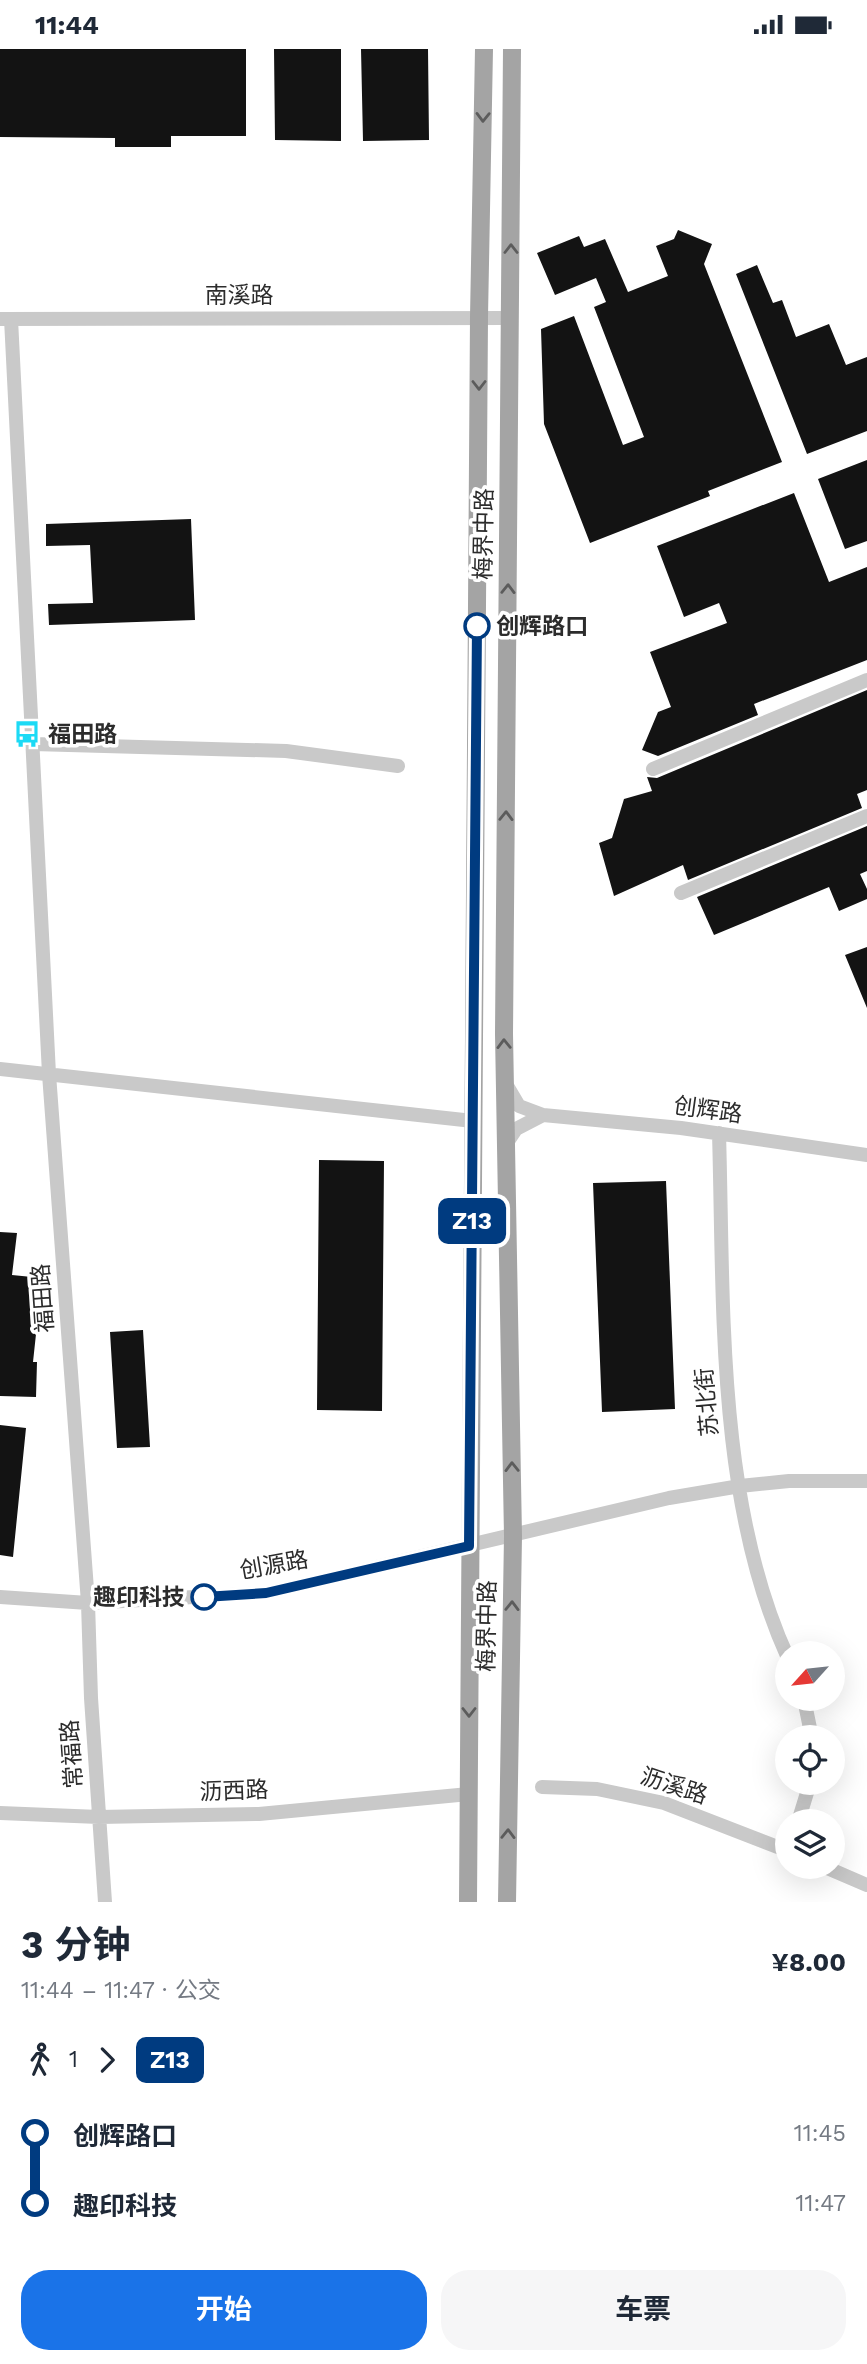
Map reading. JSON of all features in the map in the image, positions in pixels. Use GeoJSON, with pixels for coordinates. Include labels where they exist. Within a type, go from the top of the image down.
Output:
{"type":"FeatureCollection","features":[{"type":"Feature","properties":{"kind":"main road","name":"梅界中路"},"geometry":{"type":"LineString","coordinates":[[468,1902],[479,317],[484,49]]}},
{"type":"Feature","properties":{"kind":"main road","name":"梅界中路"},"geometry":{"type":"LineString","coordinates":[[507,1902],[513,1536],[505,1080],[512,49]]}},
{"type":"Feature","properties":{"kind":"street","name":"南溪路"},"geometry":{"type":"LineString","coordinates":[[6,319],[510,318]]}},
{"type":"Feature","properties":{"kind":"street","name":"福田路"},"geometry":{"type":"LineString","coordinates":[[6,319],[33,744],[49,1074],[88,1603]]}},
{"type":"Feature","properties":{"kind":"street"},"geometry":{"type":"LineString","coordinates":[[653,769],[867,680]]}},
{"type":"Feature","properties":{"kind":"street"},"geometry":{"type":"LineString","coordinates":[[33,744],[286,751],[398,766]]}},
{"type":"Feature","properties":{"kind":"street"},"geometry":{"type":"LineString","coordinates":[[681,893],[867,816]]}},
{"type":"Feature","properties":{"kind":"street"},"geometry":{"type":"LineString","coordinates":[[0,1069],[473,1121]]}},
{"type":"Feature","properties":{"kind":"street"},"geometry":{"type":"LineString","coordinates":[[505,1080],[511,1096],[519,1106],[543,1115]]}},
{"type":"Feature","properties":{"kind":"street"},"geometry":{"type":"LineString","coordinates":[[506,1144],[516,1129],[543,1115]]}},
{"type":"Feature","properties":{"kind":"street","name":"创辉路"},"geometry":{"type":"LineString","coordinates":[[543,1115],[719,1133],[867,1155]]}},
{"type":"Feature","properties":{"kind":"street","name":"苏北街"},"geometry":{"type":"LineString","coordinates":[[719,1133],[726,1371],[740,1486],[763,1599],[781,1641]]}},
{"type":"Feature","properties":{"kind":"street"},"geometry":{"type":"LineString","coordinates":[[513,1536],[669,1498],[740,1486],[789,1481],[867,1481]]}},
{"type":"Feature","properties":{"kind":"street","name":"创源路"},"geometry":{"type":"LineString","coordinates":[[0,1597],[88,1603],[266,1593],[513,1536]]}},
{"type":"Feature","properties":{"kind":"street","name":"常福路"},"geometry":{"type":"LineString","coordinates":[[88,1603],[105,1902]]}},
{"type":"Feature","properties":{"kind":"street","name":"沥溪路"},"geometry":{"type":"LineString","coordinates":[[542,1787],[597,1789],[664,1803],[775,1845]]}},
{"type":"Feature","properties":{"kind":"street","name":"沥西路"},"geometry":{"type":"LineString","coordinates":[[0,1813],[99,1817],[259,1814],[469,1794]]}},
{"type":"Feature","properties":{"kind":"street"},"geometry":{"type":"LineString","coordinates":[[845,1876],[867,1885]]}},
{"type":"Feature","properties":{"kind":"building"},"geometry":{"type":"Polygon","coordinates":[[[0,49],[246,49],[246,136],[171,136],[171,147],[115,147],[115,138],[0,137],[0,49]]]}},
{"type":"Feature","properties":{"kind":"building"},"geometry":{"type":"Polygon","coordinates":[[[274,49],[341,49],[341,141],[275,140],[274,49]]]}},
{"type":"Feature","properties":{"kind":"building"},"geometry":{"type":"Polygon","coordinates":[[[361,49],[428,49],[429,140],[363,141],[361,49]]]}},
{"type":"Feature","properties":{"kind":"building"},"geometry":{"type":"Polygon","coordinates":[[[678,230],[712,244],[704,264],[782,462],[708,491],[710,496],[590,543],[544,424],[541,329],[574,316],[623,445],[644,437],[594,307],[606,302],[596,278],[555,295],[537,253],[579,236],[584,247],[605,239],[628,292],[668,276],[656,246],[674,239],[678,230]]]}},
{"type":"Feature","properties":{"kind":"building"},"geometry":{"type":"Polygon","coordinates":[[[757,265],[773,303],[782,300],[796,337],[829,324],[846,365],[867,357],[867,431],[807,454],[736,274],[757,265]]]}},
{"type":"Feature","properties":{"kind":"building"},"geometry":{"type":"Polygon","coordinates":[[[867,460],[867,541],[845,549],[818,479],[867,460]]]}},
{"type":"Feature","properties":{"kind":"building"},"geometry":{"type":"Polygon","coordinates":[[[794,493],[829,582],[867,567],[867,660],[754,704],[758,715],[658,756],[642,750],[658,712],[671,707],[650,652],[727,623],[719,603],[684,617],[657,546],[794,493]]]}},
{"type":"Feature","properties":{"kind":"building"},"geometry":{"type":"Polygon","coordinates":[[[191,519],[195,620],[49,625],[48,604],[93,603],[90,545],[46,546],[46,524],[191,519]]]}},
{"type":"Feature","properties":{"kind":"building"},"geometry":{"type":"Polygon","coordinates":[[[867,690],[867,790],[857,794],[862,808],[688,880],[683,865],[614,896],[599,843],[612,838],[624,799],[652,791],[647,777],[657,778],[867,690]]]}},
{"type":"Feature","properties":{"kind":"building"},"geometry":{"type":"Polygon","coordinates":[[[867,826],[867,871],[860,874],[867,889],[867,899],[839,911],[829,887],[714,935],[697,897],[867,826]]]}},
{"type":"Feature","properties":{"kind":"building"},"geometry":{"type":"Polygon","coordinates":[[[867,947],[867,1008],[845,955],[867,947]]]}},
{"type":"Feature","properties":{"kind":"building"},"geometry":{"type":"Polygon","coordinates":[[[319,1160],[384,1161],[382,1411],[317,1410],[319,1160]]]}},
{"type":"Feature","properties":{"kind":"building"},"geometry":{"type":"Polygon","coordinates":[[[666,1181],[675,1409],[602,1412],[593,1183],[666,1181]]]}},
{"type":"Feature","properties":{"kind":"building"},"geometry":{"type":"Polygon","coordinates":[[[0,1232],[17,1233],[12,1275],[42,1278],[33,1362],[37,1362],[36,1397],[0,1396],[0,1232]]]}},
{"type":"Feature","properties":{"kind":"building"},"geometry":{"type":"Polygon","coordinates":[[[143,1330],[150,1447],[117,1448],[110,1332],[143,1330]]]}},
{"type":"Feature","properties":{"kind":"building"},"geometry":{"type":"Polygon","coordinates":[[[0,1425],[26,1428],[13,1557],[0,1555],[0,1425]]]}},
{"type":"Feature","properties":{"kind":"bus line","name":"Z13"},"geometry":{"type":"LineString","coordinates":[[204,1597],[266,1593],[469,1546],[477,626]]}},
{"type":"Feature","properties":{"kind":"place","name":"创辉路口"},"geometry":{"type":"Point","coordinates":[477,626]}},
{"type":"Feature","properties":{"kind":"place","name":"福田路"},"geometry":{"type":"Point","coordinates":[27,734]}},
{"type":"Feature","properties":{"kind":"place","name":"趣印科技"},"geometry":{"type":"Point","coordinates":[204,1597]}}]}
